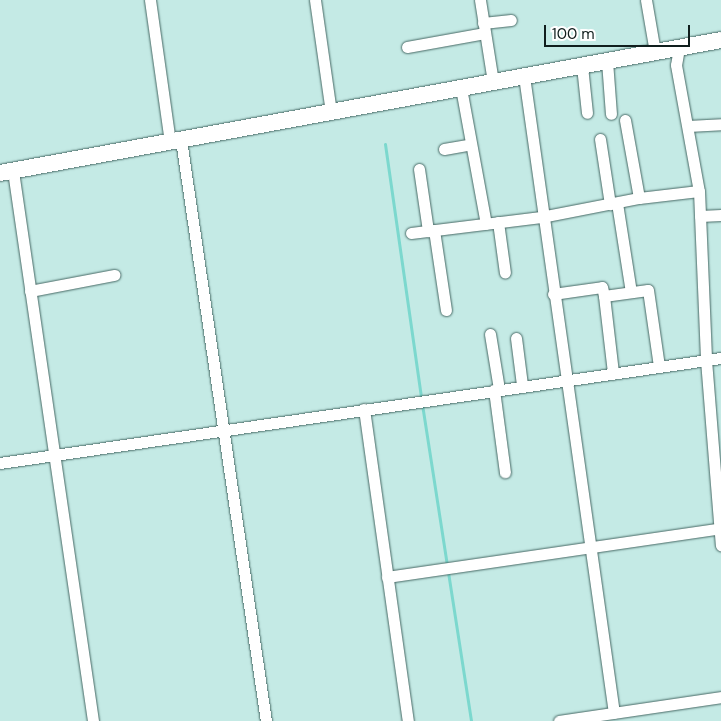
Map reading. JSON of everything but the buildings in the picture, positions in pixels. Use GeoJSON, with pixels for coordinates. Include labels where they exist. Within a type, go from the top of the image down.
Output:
{"type":"FeatureCollection","features":[{"type":"Feature","properties":{"kind":"street"},"geometry":{"type":"LineString","coordinates":[[150,0],[176,141],[224,430],[266,721]]}},
{"type":"Feature","properties":{"kind":"street"},"geometry":{"type":"LineString","coordinates":[[315,0],[331,113]]}},
{"type":"Feature","properties":{"kind":"street"},"geometry":{"type":"LineString","coordinates":[[480,0],[493,82]]}},
{"type":"Feature","properties":{"kind":"street"},"geometry":{"type":"LineString","coordinates":[[646,0],[655,52]]}},
{"type":"Feature","properties":{"kind":"street"},"geometry":{"type":"LineString","coordinates":[[407,46],[511,20]]}},
{"type":"Feature","properties":{"kind":"street"},"geometry":{"type":"LineString","coordinates":[[93,721],[30,291],[6,172],[721,40]]}},
{"type":"Feature","properties":{"kind":"street"},"geometry":{"type":"LineString","coordinates":[[679,48],[676,65],[699,191],[706,360],[721,545]]}},
{"type":"Feature","properties":{"kind":"street"},"geometry":{"type":"LineString","coordinates":[[607,61],[611,114]]}},
{"type":"Feature","properties":{"kind":"street"},"geometry":{"type":"LineString","coordinates":[[582,66],[588,113]]}},
{"type":"Feature","properties":{"kind":"street"},"geometry":{"type":"LineString","coordinates":[[524,76],[541,217],[614,713]]}},
{"type":"Feature","properties":{"kind":"street"},"geometry":{"type":"LineString","coordinates":[[462,88],[471,144],[505,273]]}},
{"type":"Feature","properties":{"kind":"street"},"geometry":{"type":"LineString","coordinates":[[625,120],[639,198]]}},
{"type":"Feature","properties":{"kind":"street"},"geometry":{"type":"LineString","coordinates":[[688,126],[721,124]]}},
{"type":"Feature","properties":{"kind":"street"},"geometry":{"type":"LineString","coordinates":[[600,138],[631,292]]}},
{"type":"Feature","properties":{"kind":"street"},"geometry":{"type":"LineString","coordinates":[[444,149],[471,144]]}},
{"type":"Feature","properties":{"kind":"street"},"geometry":{"type":"LineString","coordinates":[[419,170],[446,310]]}},
{"type":"Feature","properties":{"kind":"street"},"geometry":{"type":"LineString","coordinates":[[410,233],[541,217],[639,198],[699,191]]}},
{"type":"Feature","properties":{"kind":"street"},"geometry":{"type":"LineString","coordinates":[[700,216],[721,215]]}},
{"type":"Feature","properties":{"kind":"street"},"geometry":{"type":"LineString","coordinates":[[30,291],[114,275]]}},
{"type":"Feature","properties":{"kind":"street"},"geometry":{"type":"LineString","coordinates":[[553,294],[602,287],[613,372]]}},
{"type":"Feature","properties":{"kind":"street"},"geometry":{"type":"LineString","coordinates":[[604,296],[648,290],[659,366]]}},
{"type":"Feature","properties":{"kind":"street"},"geometry":{"type":"LineString","coordinates":[[490,334],[505,472]]}},
{"type":"Feature","properties":{"kind":"street"},"geometry":{"type":"LineString","coordinates":[[516,338],[522,386]]}},
{"type":"Feature","properties":{"kind":"street"},"geometry":{"type":"LineString","coordinates":[[0,463],[613,372],[721,358]]}},
{"type":"Feature","properties":{"kind":"street"},"geometry":{"type":"LineString","coordinates":[[364,409],[408,721]]}},
{"type":"Feature","properties":{"kind":"street"},"geometry":{"type":"LineString","coordinates":[[387,577],[720,528]]}},
{"type":"Feature","properties":{"kind":"street"},"geometry":{"type":"LineString","coordinates":[[559,721],[721,697]]}},
{"type":"Feature","properties":{"kind":"waterway"},"geometry":{"type":"LineString","coordinates":[[385,144],[421,398]]}},
{"type":"Feature","properties":{"kind":"waterway"},"geometry":{"type":"LineString","coordinates":[[422,404],[471,721]]}}]}
